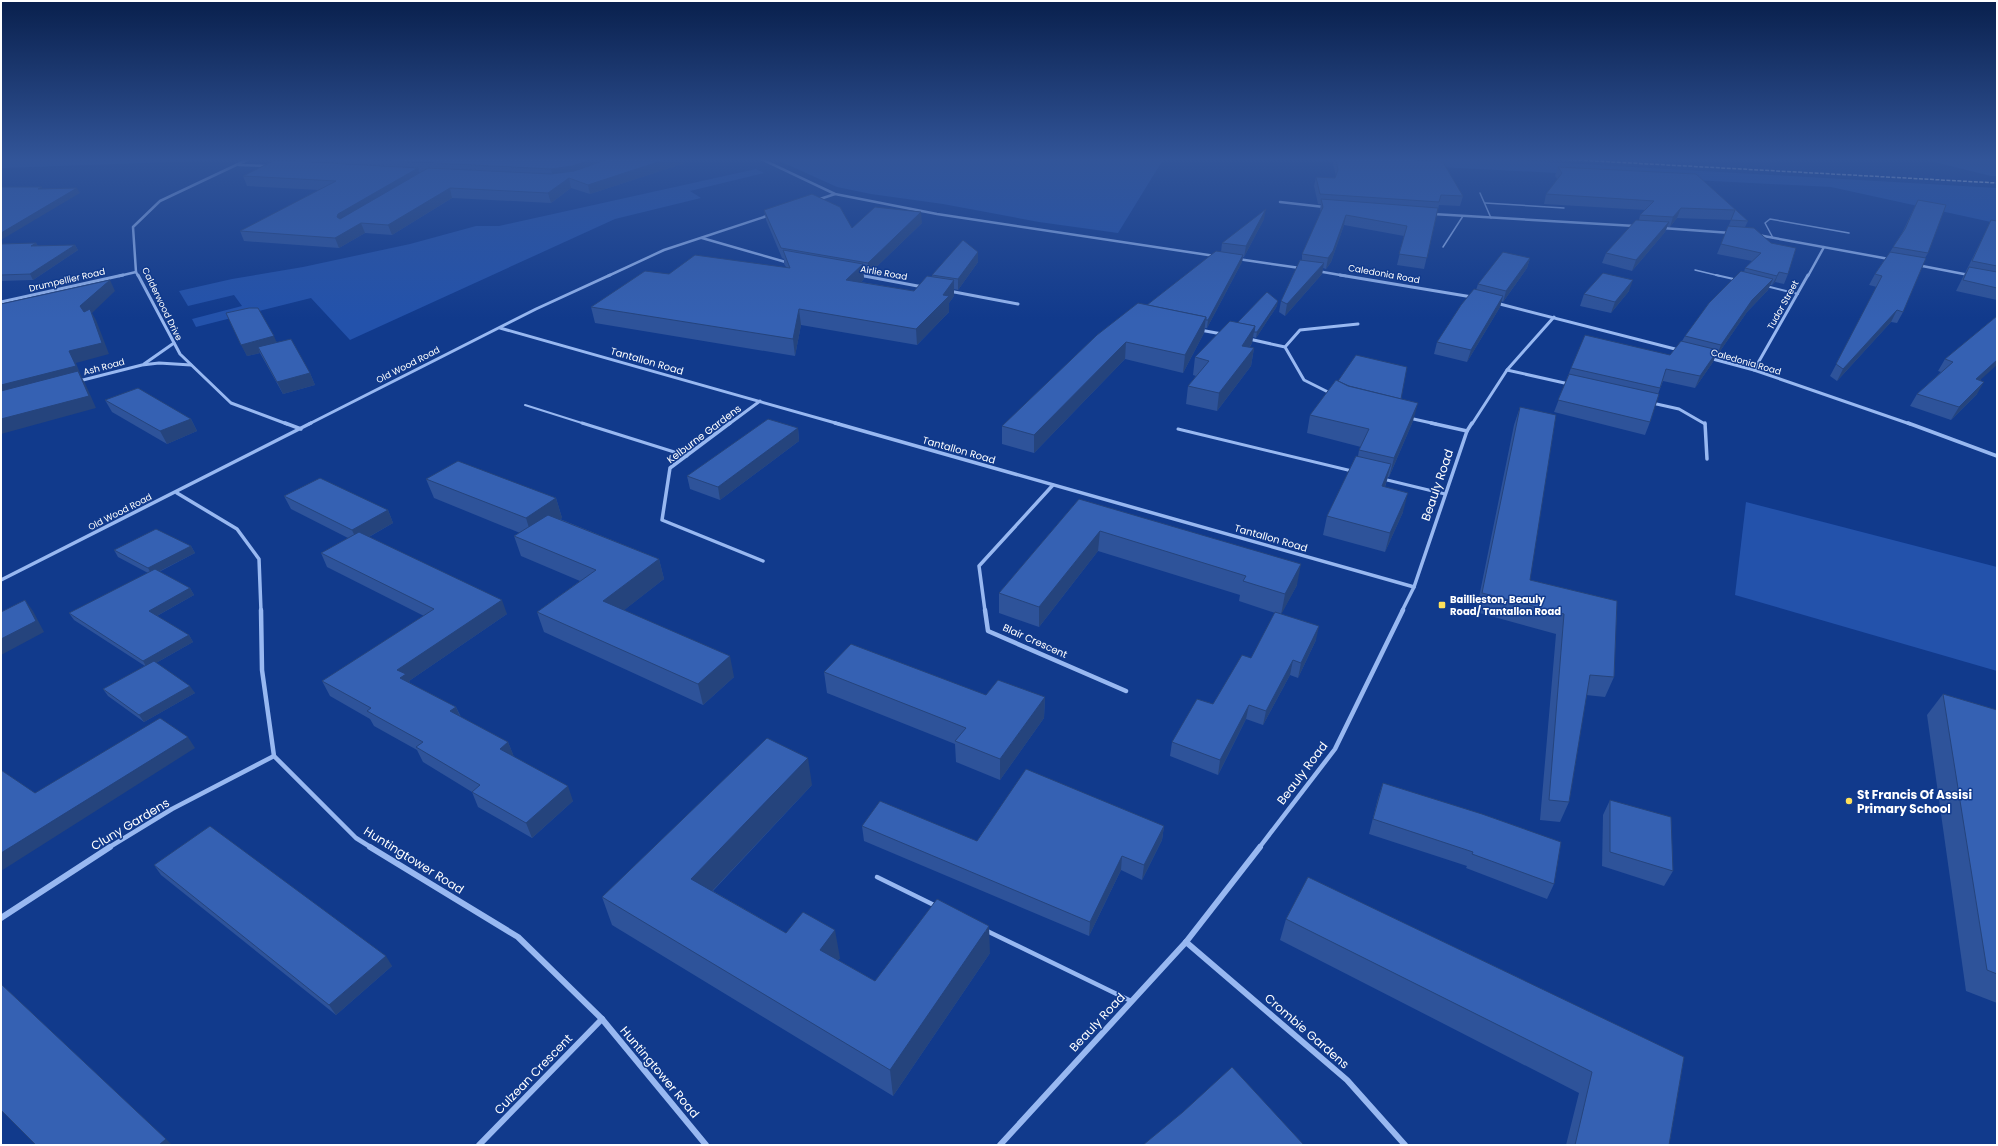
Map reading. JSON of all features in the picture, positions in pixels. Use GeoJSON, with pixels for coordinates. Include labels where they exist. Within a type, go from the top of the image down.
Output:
{"type":"FeatureCollection","features":[{"type":"Feature","properties":{"kind":"street","name":"Calderwood Drive"},"geometry":{"type":"LineString","coordinates":[[149,211],[133,227],[136,272],[180,354],[231,404],[301,429]]}},
{"type":"Feature","properties":{"kind":"street"},"geometry":{"type":"LineString","coordinates":[[924,211],[1223,257]]}},
{"type":"Feature","properties":{"kind":"street","name":"Old Wood Road"},"geometry":{"type":"LineString","coordinates":[[1,580],[177,493],[500,328],[664,250],[776,214]]}},
{"type":"Feature","properties":{"kind":"street"},"geometry":{"type":"LineString","coordinates":[[1425,214],[1641,227]]}},
{"type":"Feature","properties":{"kind":"street"},"geometry":{"type":"LineString","coordinates":[[1657,228],[1734,233]]}},
{"type":"Feature","properties":{"kind":"street"},"geometry":{"type":"LineString","coordinates":[[1750,234],[1892,260]]}},
{"type":"Feature","properties":{"kind":"street"},"geometry":{"type":"LineString","coordinates":[[702,238],[796,264]]}},
{"type":"Feature","properties":{"kind":"street","name":"Tudor Street"},"geometry":{"type":"LineString","coordinates":[[1754,370],[1824,247]]}},
{"type":"Feature","properties":{"kind":"street"},"geometry":{"type":"LineString","coordinates":[[1231,258],[1301,268]]}},
{"type":"Feature","properties":{"kind":"street"},"geometry":{"type":"LineString","coordinates":[[1915,264],[1975,276]]}},
{"type":"Feature","properties":{"kind":"street","name":"Caledonia Road"},"geometry":{"type":"LineString","coordinates":[[1309,269],[1356,276],[1480,299]]}},
{"type":"Feature","properties":{"kind":"street","name":"Drumpellier Road"},"geometry":{"type":"LineString","coordinates":[[1,302],[136,272]]}},
{"type":"Feature","properties":{"kind":"street","name":"Airlie Road"},"geometry":{"type":"LineString","coordinates":[[855,275],[931,288]]}},
{"type":"Feature","properties":{"kind":"street"},"geometry":{"type":"LineString","coordinates":[[946,291],[1018,304]]}},
{"type":"Feature","properties":{"kind":"street"},"geometry":{"type":"LineString","coordinates":[[1494,303],[1554,317],[1685,352]]}},
{"type":"Feature","properties":{"kind":"street","name":"Beauly Road"},"geometry":{"type":"LineString","coordinates":[[1000,1145],[1186,942],[1335,749],[1414,587],[1467,431],[1508,370],[1554,317]]}},
{"type":"Feature","properties":{"kind":"street"},"geometry":{"type":"LineString","coordinates":[[1286,347],[1300,330],[1358,324]]}},
{"type":"Feature","properties":{"kind":"street","name":"Tantallon Road"},"geometry":{"type":"LineString","coordinates":[[500,328],[1414,587]]}},
{"type":"Feature","properties":{"kind":"street"},"geometry":{"type":"LineString","coordinates":[[1199,330],[1231,336]]}},
{"type":"Feature","properties":{"kind":"street"},"geometry":{"type":"LineString","coordinates":[[1246,339],[1286,347]]}},
{"type":"Feature","properties":{"kind":"street","name":"Ash Road"},"geometry":{"type":"LineString","coordinates":[[142,365],[174,343]]}},
{"type":"Feature","properties":{"kind":"street"},"geometry":{"type":"LineString","coordinates":[[1286,347],[1304,380],[1338,398]]}},
{"type":"Feature","properties":{"kind":"street","name":"Caledonia Road"},"geometry":{"type":"LineString","coordinates":[[1708,358],[1754,370],[1954,439],[1997,456]]}},
{"type":"Feature","properties":{"kind":"street","name":"Ash Road"},"geometry":{"type":"LineString","coordinates":[[75,382],[142,365],[159,363],[191,365]]}},
{"type":"Feature","properties":{"kind":"street"},"geometry":{"type":"LineString","coordinates":[[1508,370],[1578,386]]}},
{"type":"Feature","properties":{"kind":"street","name":"Kelburne Gardens"},"geometry":{"type":"LineString","coordinates":[[760,402],[670,468],[662,520],[763,561]]}},
{"type":"Feature","properties":{"kind":"street"},"geometry":{"type":"LineString","coordinates":[[1648,402],[1679,409],[1705,423],[1707,459]]}},
{"type":"Feature","properties":{"kind":"street"},"geometry":{"type":"LineString","coordinates":[[1403,417],[1467,431]]}},
{"type":"Feature","properties":{"kind":"street","name":"Blair Crescent"},"geometry":{"type":"LineString","coordinates":[[1053,484],[979,566],[988,631],[1126,691]]}},
{"type":"Feature","properties":{"kind":"street"},"geometry":{"type":"LineString","coordinates":[[177,493],[237,529],[259,559],[262,670],[274,756]]}},
{"type":"Feature","properties":{"kind":"street","name":"Cluny Gardens"},"geometry":{"type":"LineString","coordinates":[[1,918],[123,838],[172,809],[274,756]]}},
{"type":"Feature","properties":{"kind":"street","name":"Huntingtower Road"},"geometry":{"type":"LineString","coordinates":[[274,756],[356,838],[518,936],[602,1019],[706,1145]]}},
{"type":"Feature","properties":{"kind":"street","name":"Crombie Gardens"},"geometry":{"type":"LineString","coordinates":[[1186,942],[1347,1080],[1405,1145]]}},
{"type":"Feature","properties":{"kind":"street","name":"Culzean Crescent"},"geometry":{"type":"LineString","coordinates":[[479,1145],[602,1019]]}},
{"type":"Feature","properties":{"kind":"lane"},"geometry":{"type":"LineString","coordinates":[[1488,211],[1491,218]]}},
{"type":"Feature","properties":{"kind":"lane"},"geometry":{"type":"LineString","coordinates":[[1443,247],[1463,216]]}},
{"type":"Feature","properties":{"kind":"lane"},"geometry":{"type":"LineString","coordinates":[[1773,238],[1766,223],[1770,218],[1849,233]]}},
{"type":"Feature","properties":{"kind":"lane"},"geometry":{"type":"LineString","coordinates":[[1695,270],[1739,280]]}},
{"type":"Feature","properties":{"kind":"lane"},"geometry":{"type":"LineString","coordinates":[[1761,285],[1798,294]]}},
{"type":"Feature","properties":{"kind":"lane"},"geometry":{"type":"LineString","coordinates":[[525,405],[687,456]]}},
{"type":"Feature","properties":{"kind":"lane"},"geometry":{"type":"LineString","coordinates":[[1178,430],[1359,473]]}},
{"type":"Feature","properties":{"kind":"lane"},"geometry":{"type":"LineString","coordinates":[[1380,478],[1446,494]]}},
{"type":"Feature","properties":{"kind":"lane"},"geometry":{"type":"LineString","coordinates":[[877,877],[940,908]]}},
{"type":"Feature","properties":{"kind":"lane"},"geometry":{"type":"LineString","coordinates":[[983,929],[1131,1001]]}},
{"type":"Feature","properties":{"kind":"shaded area"},"geometry":{"type":"Polygon","coordinates":[[[564,211],[646,211],[615,219],[350,340],[311,298],[196,327],[192,319],[242,306],[234,295],[188,306],[179,291],[232,279],[303,267],[410,244],[476,226],[499,226],[564,211]]]}},
{"type":"Feature","properties":{"kind":"shaded area"},"geometry":{"type":"Polygon","coordinates":[[[983,211],[1131,211],[1118,233],[1039,222],[983,211]]]}},
{"type":"Feature","properties":{"kind":"shaded area"},"geometry":{"type":"Polygon","coordinates":[[[1943,211],[1997,211],[1997,231],[1991,222],[1943,211]]]}},
{"type":"Feature","properties":{"kind":"shaded area"},"geometry":{"type":"Polygon","coordinates":[[[1746,502],[1997,567],[1997,671],[1735,595],[1746,502]]]}},
{"type":"Feature","properties":{"kind":"building"},"geometry":{"type":"Polygon","coordinates":[[[1,211],[37,211],[1,233],[1,211]]]}},
{"type":"Feature","properties":{"kind":"building"},"geometry":{"type":"Polygon","coordinates":[[[277,211],[342,211],[338,214],[337,217],[340,219],[353,211],[411,211],[388,225],[361,223],[335,238],[240,231],[277,211]]]}},
{"type":"Feature","properties":{"kind":"building"},"geometry":{"type":"Polygon","coordinates":[[[765,211],[843,211],[852,228],[870,211],[921,212],[868,263],[781,248],[765,211]]]}},
{"type":"Feature","properties":{"kind":"building"},"geometry":{"type":"Polygon","coordinates":[[[1263,211],[1265,211],[1246,246],[1222,243],[1263,211]]]}},
{"type":"Feature","properties":{"kind":"building"},"geometry":{"type":"Polygon","coordinates":[[[1321,211],[1437,211],[1427,258],[1399,254],[1407,226],[1346,215],[1333,251],[1328,258],[1302,254],[1321,211]]]}},
{"type":"Feature","properties":{"kind":"building"},"geometry":{"type":"Polygon","coordinates":[[[1644,211],[1678,211],[1673,217],[1640,215],[1644,211]]]}},
{"type":"Feature","properties":{"kind":"building"},"geometry":{"type":"Polygon","coordinates":[[[1734,211],[1737,211],[1748,221],[1731,220],[1734,211]]]}},
{"type":"Feature","properties":{"kind":"building"},"geometry":{"type":"Polygon","coordinates":[[[1913,211],[1944,211],[1928,253],[1893,247],[1905,229],[1913,211]]]}},
{"type":"Feature","properties":{"kind":"building"},"geometry":{"type":"Polygon","coordinates":[[[1636,220],[1669,222],[1636,260],[1606,253],[1636,220]]]}},
{"type":"Feature","properties":{"kind":"building"},"geometry":{"type":"Polygon","coordinates":[[[1991,220],[1997,221],[1997,266],[1972,261],[1991,220]]]}},
{"type":"Feature","properties":{"kind":"building"},"geometry":{"type":"Polygon","coordinates":[[[1728,226],[1754,228],[1771,243],[1796,248],[1788,274],[1779,272],[1777,276],[1745,268],[1761,253],[1721,244],[1728,226]]]}},
{"type":"Feature","properties":{"kind":"building"},"geometry":{"type":"Polygon","coordinates":[[[963,240],[978,252],[958,279],[932,275],[963,240]]]}},
{"type":"Feature","properties":{"kind":"building"},"geometry":{"type":"Polygon","coordinates":[[[36,243],[31,246],[75,245],[30,274],[1,275],[1,244],[36,243]]]}},
{"type":"Feature","properties":{"kind":"building"},"geometry":{"type":"Polygon","coordinates":[[[783,250],[863,264],[846,280],[914,291],[927,276],[954,280],[943,295],[949,296],[916,329],[799,309],[793,339],[591,307],[645,271],[669,274],[695,255],[790,268],[783,250]]]}},
{"type":"Feature","properties":{"kind":"building"},"geometry":{"type":"Polygon","coordinates":[[[1216,251],[1243,255],[1208,320],[1206,320],[1206,317],[1147,305],[1216,251]]]}},
{"type":"Feature","properties":{"kind":"building"},"geometry":{"type":"Polygon","coordinates":[[[1503,252],[1530,258],[1506,291],[1478,284],[1503,252]]]}},
{"type":"Feature","properties":{"kind":"building"},"geometry":{"type":"Polygon","coordinates":[[[1890,252],[1926,258],[1903,312],[1897,310],[1843,369],[1836,364],[1882,276],[1875,274],[1890,252]]]}},
{"type":"Feature","properties":{"kind":"building"},"geometry":{"type":"Polygon","coordinates":[[[1300,260],[1324,263],[1287,304],[1281,301],[1300,260]]]}},
{"type":"Feature","properties":{"kind":"building"},"geometry":{"type":"Polygon","coordinates":[[[1969,267],[1997,272],[1997,288],[1963,280],[1969,267]]]}},
{"type":"Feature","properties":{"kind":"building"},"geometry":{"type":"Polygon","coordinates":[[[1741,271],[1773,279],[1752,300],[1721,345],[1685,336],[1709,303],[1741,271]]]}},
{"type":"Feature","properties":{"kind":"building"},"geometry":{"type":"Polygon","coordinates":[[[1603,273],[1633,280],[1615,302],[1584,294],[1603,273]]]}},
{"type":"Feature","properties":{"kind":"building"},"geometry":{"type":"Polygon","coordinates":[[[110,280],[80,306],[84,312],[90,309],[102,343],[69,351],[76,366],[1,385],[1,304],[110,280]]]}},
{"type":"Feature","properties":{"kind":"building"},"geometry":{"type":"Polygon","coordinates":[[[1474,289],[1503,296],[1471,350],[1437,342],[1461,305],[1474,289]]]}},
{"type":"Feature","properties":{"kind":"building"},"geometry":{"type":"Polygon","coordinates":[[[1267,292],[1278,301],[1257,332],[1254,332],[1255,326],[1237,323],[1267,292]]]}},
{"type":"Feature","properties":{"kind":"building"},"geometry":{"type":"Polygon","coordinates":[[[1138,303],[1206,317],[1185,355],[1126,342],[1034,435],[1002,426],[1097,335],[1138,303]]]}},
{"type":"Feature","properties":{"kind":"building"},"geometry":{"type":"Polygon","coordinates":[[[249,308],[258,308],[274,336],[241,345],[226,313],[249,308]]]}},
{"type":"Feature","properties":{"kind":"building"},"geometry":{"type":"Polygon","coordinates":[[[1997,316],[1997,360],[1976,379],[1984,382],[1959,407],[1917,394],[1953,362],[1945,359],[1997,316]]]}},
{"type":"Feature","properties":{"kind":"building"},"geometry":{"type":"Polygon","coordinates":[[[1230,321],[1255,326],[1242,346],[1254,348],[1219,393],[1188,386],[1209,361],[1195,357],[1230,321]]]}},
{"type":"Feature","properties":{"kind":"building"},"geometry":{"type":"Polygon","coordinates":[[[1585,335],[1670,355],[1681,341],[1718,350],[1700,376],[1666,369],[1660,388],[1571,368],[1585,335]]]}},
{"type":"Feature","properties":{"kind":"building"},"geometry":{"type":"Polygon","coordinates":[[[291,339],[310,373],[277,382],[258,347],[291,339]]]}},
{"type":"Feature","properties":{"kind":"building"},"geometry":{"type":"Polygon","coordinates":[[[1356,355],[1407,367],[1401,399],[1349,386],[1338,381],[1356,355]]]}},
{"type":"Feature","properties":{"kind":"building"},"geometry":{"type":"Polygon","coordinates":[[[78,371],[89,396],[1,419],[1,391],[78,371]]]}},
{"type":"Feature","properties":{"kind":"building"},"geometry":{"type":"Polygon","coordinates":[[[1569,374],[1659,394],[1650,422],[1558,400],[1569,374]]]}},
{"type":"Feature","properties":{"kind":"building"},"geometry":{"type":"Polygon","coordinates":[[[1336,380],[1348,386],[1418,403],[1394,458],[1359,450],[1369,429],[1310,415],[1336,380]]]}},
{"type":"Feature","properties":{"kind":"building"},"geometry":{"type":"Polygon","coordinates":[[[138,388],[191,419],[160,431],[105,400],[138,388]]]}},
{"type":"Feature","properties":{"kind":"building"},"geometry":{"type":"Polygon","coordinates":[[[1520,407],[1556,415],[1530,580],[1617,601],[1614,677],[1590,675],[1569,802],[1549,800],[1564,614],[1482,593],[1520,407]]]}},
{"type":"Feature","properties":{"kind":"building"},"geometry":{"type":"Polygon","coordinates":[[[768,419],[798,428],[718,487],[687,476],[768,419]]]}},
{"type":"Feature","properties":{"kind":"building"},"geometry":{"type":"Polygon","coordinates":[[[1356,456],[1391,464],[1382,486],[1408,493],[1390,533],[1327,516],[1356,456]]]}},
{"type":"Feature","properties":{"kind":"building"},"geometry":{"type":"Polygon","coordinates":[[[458,461],[556,498],[526,518],[426,479],[458,461]]]}},
{"type":"Feature","properties":{"kind":"building"},"geometry":{"type":"Polygon","coordinates":[[[320,478],[388,510],[352,530],[284,496],[320,478]]]}},
{"type":"Feature","properties":{"kind":"building"},"geometry":{"type":"Polygon","coordinates":[[[1079,499],[1301,564],[1285,594],[1243,581],[1246,576],[1100,531],[1039,607],[999,593],[1079,499]]]}},
{"type":"Feature","properties":{"kind":"building"},"geometry":{"type":"Polygon","coordinates":[[[548,515],[659,559],[603,601],[730,656],[698,684],[537,612],[596,570],[514,536],[548,515]]]}},
{"type":"Feature","properties":{"kind":"building"},"geometry":{"type":"Polygon","coordinates":[[[156,529],[191,546],[148,568],[114,550],[156,529]]]}},
{"type":"Feature","properties":{"kind":"building"},"geometry":{"type":"Polygon","coordinates":[[[359,532],[502,600],[397,670],[406,674],[400,678],[456,707],[450,711],[508,742],[500,749],[568,786],[526,823],[472,792],[480,785],[416,747],[423,742],[367,711],[371,708],[322,681],[434,609],[321,553],[359,532]]]}},
{"type":"Feature","properties":{"kind":"building"},"geometry":{"type":"Polygon","coordinates":[[[155,569],[190,588],[149,611],[189,635],[143,661],[69,613],[155,569]]]}},
{"type":"Feature","properties":{"kind":"building"},"geometry":{"type":"Polygon","coordinates":[[[25,600],[36,621],[1,639],[1,612],[25,600]]]}},
{"type":"Feature","properties":{"kind":"building"},"geometry":{"type":"Polygon","coordinates":[[[1275,612],[1319,626],[1301,663],[1293,660],[1266,711],[1249,705],[1220,760],[1172,742],[1197,699],[1213,704],[1242,655],[1251,658],[1275,612]]]}},
{"type":"Feature","properties":{"kind":"building"},"geometry":{"type":"Polygon","coordinates":[[[851,644],[986,695],[998,680],[1045,697],[1000,759],[955,741],[966,728],[824,672],[851,644]]]}},
{"type":"Feature","properties":{"kind":"building"},"geometry":{"type":"Polygon","coordinates":[[[154,661],[190,686],[139,715],[103,689],[154,661]]]}},
{"type":"Feature","properties":{"kind":"building"},"geometry":{"type":"Polygon","coordinates":[[[1943,694],[1997,710],[1997,974],[1987,970],[1943,694]]]}},
{"type":"Feature","properties":{"kind":"building"},"geometry":{"type":"Polygon","coordinates":[[[160,718],[188,737],[1,853],[1,770],[35,793],[160,718]]]}},
{"type":"Feature","properties":{"kind":"building"},"geometry":{"type":"Polygon","coordinates":[[[767,738],[808,758],[691,879],[786,933],[803,912],[835,930],[820,950],[875,981],[937,899],[989,926],[890,1070],[602,897],[767,738]]]}},
{"type":"Feature","properties":{"kind":"building"},"geometry":{"type":"Polygon","coordinates":[[[1026,769],[1164,826],[1144,865],[1122,856],[1090,922],[862,826],[880,801],[977,841],[1026,769]]]}},
{"type":"Feature","properties":{"kind":"building"},"geometry":{"type":"Polygon","coordinates":[[[1383,783],[1482,814],[1561,842],[1554,884],[1472,854],[1473,852],[1373,819],[1383,783]]]}},
{"type":"Feature","properties":{"kind":"building"},"geometry":{"type":"Polygon","coordinates":[[[1610,800],[1671,817],[1673,871],[1610,852],[1610,800]]]}},
{"type":"Feature","properties":{"kind":"building"},"geometry":{"type":"Polygon","coordinates":[[[210,826],[386,956],[329,1005],[154,865],[210,826]]]}},
{"type":"Feature","properties":{"kind":"building"},"geometry":{"type":"Polygon","coordinates":[[[1308,877],[1684,1057],[1669,1145],[1575,1145],[1592,1072],[1286,919],[1308,877]]]}},
{"type":"Feature","properties":{"kind":"building"},"geometry":{"type":"Polygon","coordinates":[[[1,984],[166,1139],[159,1145],[36,1145],[1,1110],[1,984]]]}},
{"type":"Feature","properties":{"kind":"building"},"geometry":{"type":"Polygon","coordinates":[[[1232,1067],[1304,1145],[1143,1145],[1183,1112],[1232,1067]]]}},
{"type":"Feature","properties":{"kind":"place","name":"Baillieston, Beauly Road/ Tantallon Road"},"geometry":{"type":"Point","coordinates":[1442,605]}},
{"type":"Feature","properties":{"kind":"place","name":"St Francis Of Assisi Primary School"},"geometry":{"type":"Point","coordinates":[1849,801]}}]}
